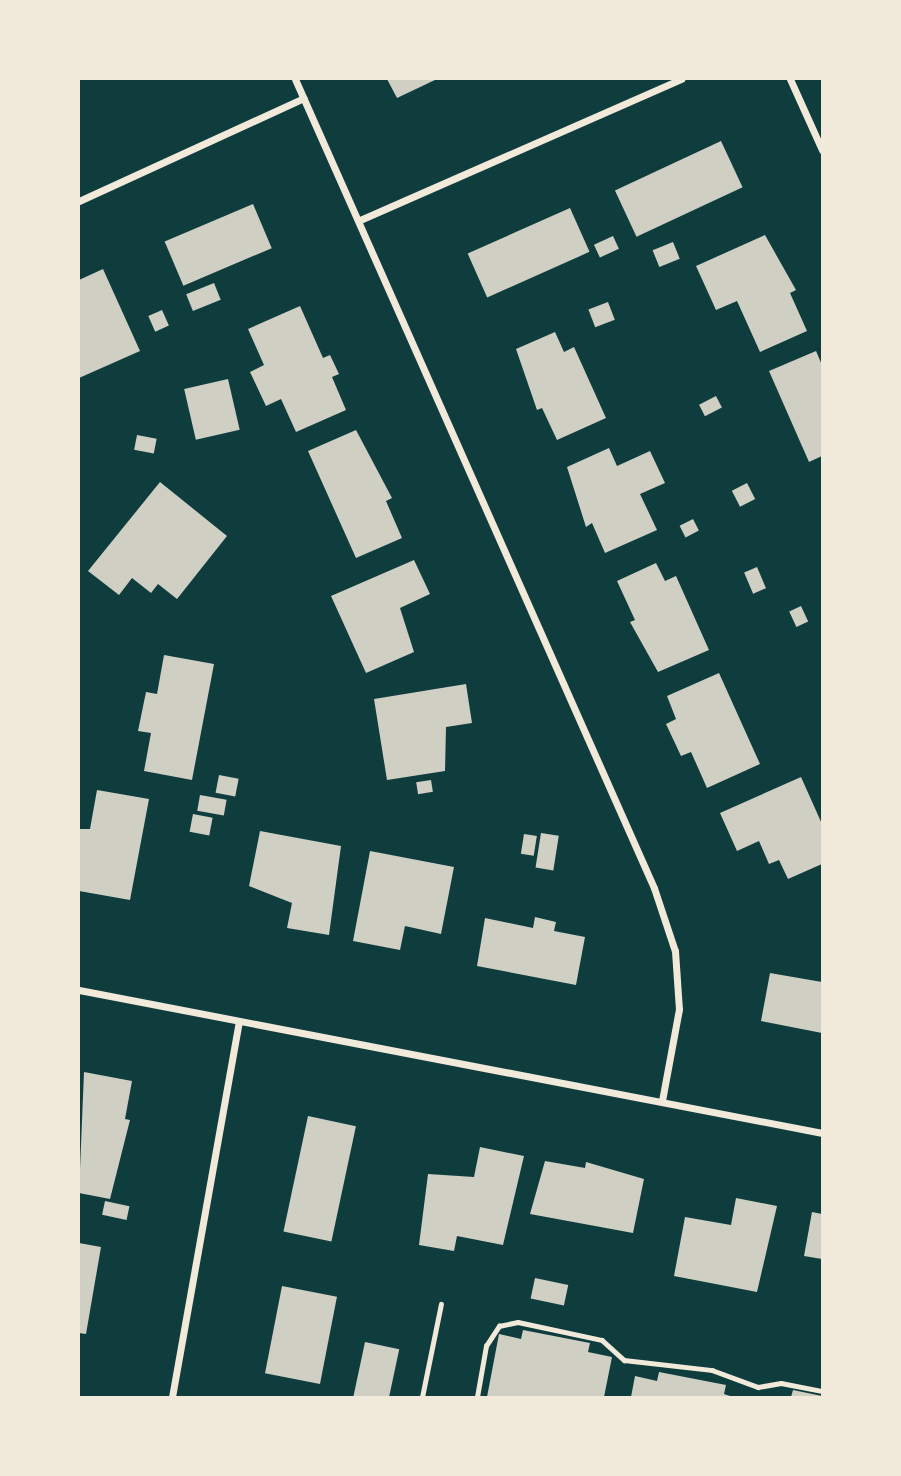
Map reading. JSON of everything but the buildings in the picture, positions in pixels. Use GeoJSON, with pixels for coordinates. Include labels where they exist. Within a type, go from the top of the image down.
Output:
{"type":"FeatureCollection","features":[{"type":"Feature","properties":{"kind":"street"},"geometry":{"type":"LineString","coordinates":[[295,79],[360,220],[654,888],[675,951],[678,1009],[662,1101]]}},
{"type":"Feature","properties":{"kind":"street"},"geometry":{"type":"LineString","coordinates":[[360,220],[681,79]]}},
{"type":"Feature","properties":{"kind":"street"},"geometry":{"type":"LineString","coordinates":[[790,79],[822,150]]}},
{"type":"Feature","properties":{"kind":"street"},"geometry":{"type":"LineString","coordinates":[[79,201],[304,98]]}},
{"type":"Feature","properties":{"kind":"street"},"geometry":{"type":"LineString","coordinates":[[79,990],[822,1133]]}},
{"type":"Feature","properties":{"kind":"street"},"geometry":{"type":"LineString","coordinates":[[172,1397],[239,1022]]}},
{"type":"Feature","properties":{"kind":"lane"},"geometry":{"type":"LineString","coordinates":[[422,1397],[441,1304]]}},
{"type":"Feature","properties":{"kind":"path"},"geometry":{"type":"LineString","coordinates":[[477,1397],[486,1346],[499,1326],[518,1322],[602,1340],[624,1360],[712,1370],[758,1387],[781,1383],[822,1391]]}}]}
